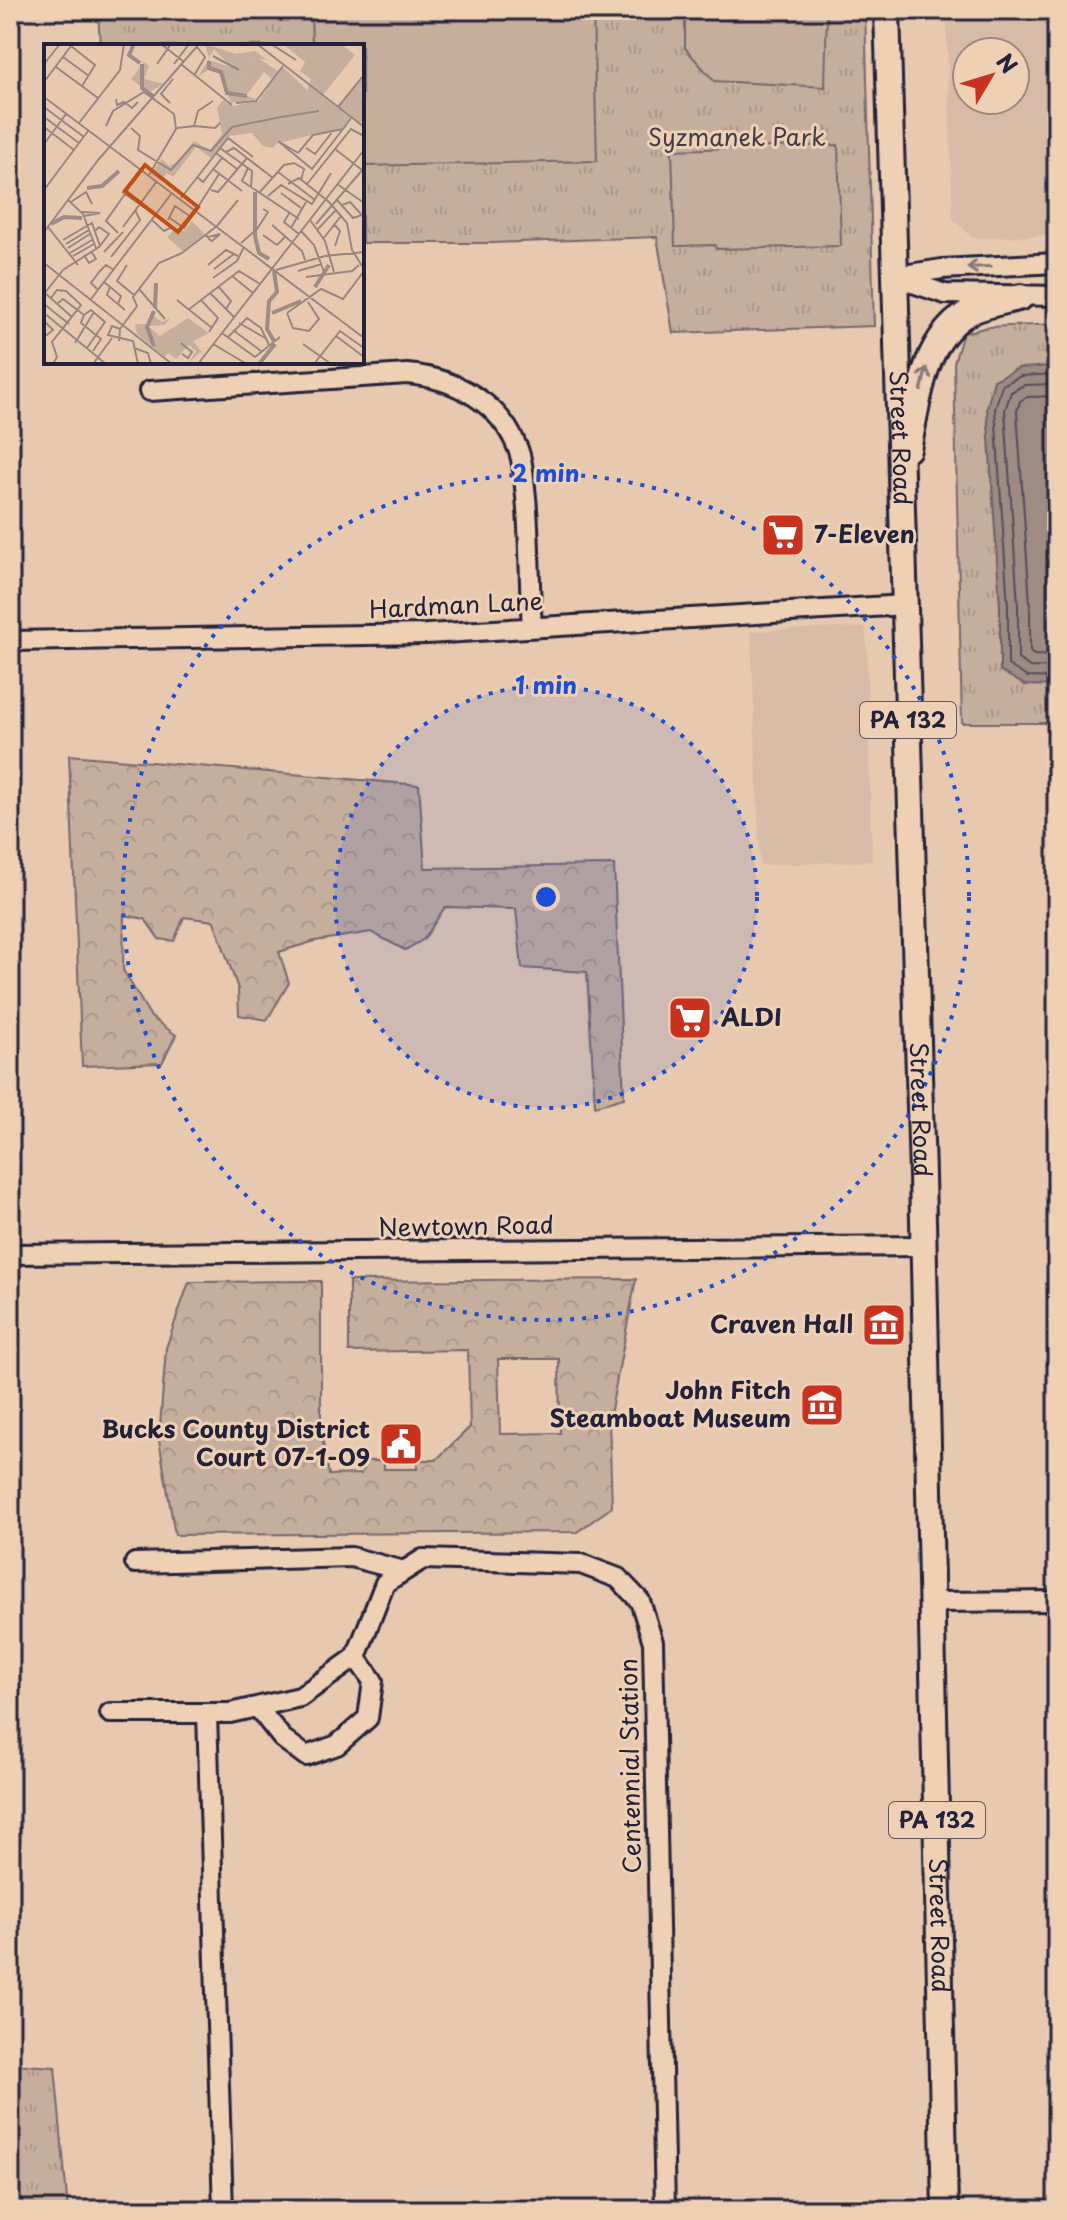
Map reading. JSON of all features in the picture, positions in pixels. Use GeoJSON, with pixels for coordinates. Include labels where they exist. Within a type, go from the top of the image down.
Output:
{"type":"FeatureCollection","features":[{"type":"Feature","properties":{"kind":"main road","name":"Street Road"},"geometry":{"type":"LineString","coordinates":[[887,10],[923,1246],[945,2210]]}},
{"type":"Feature","properties":{"kind":"main road"},"geometry":{"type":"LineString","coordinates":[[901,483],[929,356],[940,337],[968,313],[1021,297]]}},
{"type":"Feature","properties":{"kind":"street"},"geometry":{"type":"LineString","coordinates":[[895,277],[942,269],[1057,263]]}},
{"type":"Feature","properties":{"kind":"street"},"geometry":{"type":"LineString","coordinates":[[895,277],[945,294],[1057,296]]}},
{"type":"Feature","properties":{"kind":"street"},"geometry":{"type":"LineString","coordinates":[[149,391],[407,374],[430,376],[469,392],[486,405],[510,433],[523,466],[532,627]]}},
{"type":"Feature","properties":{"kind":"street","name":"Hardman Lane"},"geometry":{"type":"LineString","coordinates":[[10,641],[427,634],[905,605]]}},
{"type":"Feature","properties":{"kind":"street","name":"Newtown Road"},"geometry":{"type":"LineString","coordinates":[[10,1254],[923,1246]]}},
{"type":"Feature","properties":{"kind":"street"},"geometry":{"type":"LineString","coordinates":[[135,1563],[351,1557],[404,1571]]}},
{"type":"Feature","properties":{"kind":"street","name":"Centennial Station"},"geometry":{"type":"LineString","coordinates":[[404,1571],[423,1559],[581,1564],[618,1578],[640,1601],[653,1642],[654,1814],[662,1999],[665,2210]]}},
{"type":"Feature","properties":{"kind":"street"},"geometry":{"type":"LineString","coordinates":[[110,1713],[207,1714],[258,1708],[300,1697],[356,1657],[385,1583],[404,1571]]}},
{"type":"Feature","properties":{"kind":"street"},"geometry":{"type":"LineString","coordinates":[[932,1602],[1057,1601]]}},
{"type":"Feature","properties":{"kind":"street"},"geometry":{"type":"LineString","coordinates":[[258,1708],[282,1738],[306,1756],[337,1745],[368,1718],[373,1681],[356,1657]]}},
{"type":"Feature","properties":{"kind":"street"},"geometry":{"type":"LineString","coordinates":[[207,1714],[223,2210]]}},
{"type":"Feature","properties":{"kind":"shaded area"},"geometry":{"type":"Polygon","coordinates":[[[946,10],[1057,10],[1057,235],[973,238],[953,219],[946,10]]]}},
{"type":"Feature","properties":{"kind":"shaded area"},"geometry":{"type":"Polygon","coordinates":[[[866,627],[872,861],[760,865],[751,631],[866,627]]]}},
{"type":"Feature","properties":{"kind":"green space","name":"Syzmanek Park"},"geometry":{"type":"Polygon","coordinates":[[[98,10],[865,10],[874,326],[673,333],[657,237],[491,243],[364,243],[364,44],[100,44],[98,10]]]}},
{"type":"Feature","properties":{"kind":"green space"},"geometry":{"type":"Polygon","coordinates":[[[311,10],[593,10],[597,161],[364,166],[364,44],[312,44],[311,10]]]}},
{"type":"Feature","properties":{"kind":"green space"},"geometry":{"type":"Polygon","coordinates":[[[685,10],[827,10],[825,87],[714,81],[685,48],[685,10]]]}},
{"type":"Feature","properties":{"kind":"green space"},"geometry":{"type":"Polygon","coordinates":[[[838,145],[841,246],[716,249],[715,245],[675,246],[672,150],[838,145]]]}},
{"type":"Feature","properties":{"kind":"green space"},"geometry":{"type":"Polygon","coordinates":[[[1057,324],[1057,723],[962,723],[954,363],[963,333],[988,327],[1057,324]]]}},
{"type":"Feature","properties":{"kind":"green space"},"geometry":{"type":"Polygon","coordinates":[[[69,755],[419,785],[425,868],[614,865],[624,1098],[595,1106],[587,972],[522,968],[516,909],[445,907],[424,939],[405,950],[371,932],[315,941],[279,952],[289,983],[267,1020],[239,1015],[238,989],[214,921],[184,917],[174,941],[159,939],[145,919],[124,915],[123,970],[151,1017],[176,1035],[162,1063],[82,1066],[69,755]]]}},
{"type":"Feature","properties":{"kind":"green space"},"geometry":{"type":"Polygon","coordinates":[[[636,1279],[609,1420],[612,1507],[577,1532],[175,1535],[159,1440],[166,1348],[189,1282],[321,1281],[321,1432],[329,1475],[361,1474],[366,1461],[384,1461],[384,1469],[417,1469],[417,1460],[436,1460],[470,1427],[468,1350],[349,1352],[349,1281],[636,1279]],[[498,1359],[500,1434],[560,1433],[559,1359],[498,1359]]]}},
{"type":"Feature","properties":{"kind":"green space"},"geometry":{"type":"Polygon","coordinates":[[[10,2064],[55,2067],[68,2210],[10,2210],[10,2064]]]}},
{"type":"Feature","properties":{"kind":"water"},"geometry":{"type":"Polygon","coordinates":[[[1057,366],[1057,686],[1025,685],[1000,671],[1000,606],[987,408],[994,380],[1019,368],[1057,366]]]}},
{"type":"Feature","properties":{"kind":"place","name":"7-Eleven"},"geometry":{"type":"Point","coordinates":[783,535]}},
{"type":"Feature","properties":{"kind":"place","name":"ALDI"},"geometry":{"type":"Point","coordinates":[690,1018]}},
{"type":"Feature","properties":{"kind":"place","name":"Craven Hall"},"geometry":{"type":"Point","coordinates":[884,1325]}},
{"type":"Feature","properties":{"kind":"place","name":"John Fitch Steamboat Museum"},"geometry":{"type":"Point","coordinates":[822,1405]}},
{"type":"Feature","properties":{"kind":"place","name":"Bucks County District Court 07-1-09"},"geometry":{"type":"Point","coordinates":[401,1444]}}]}
